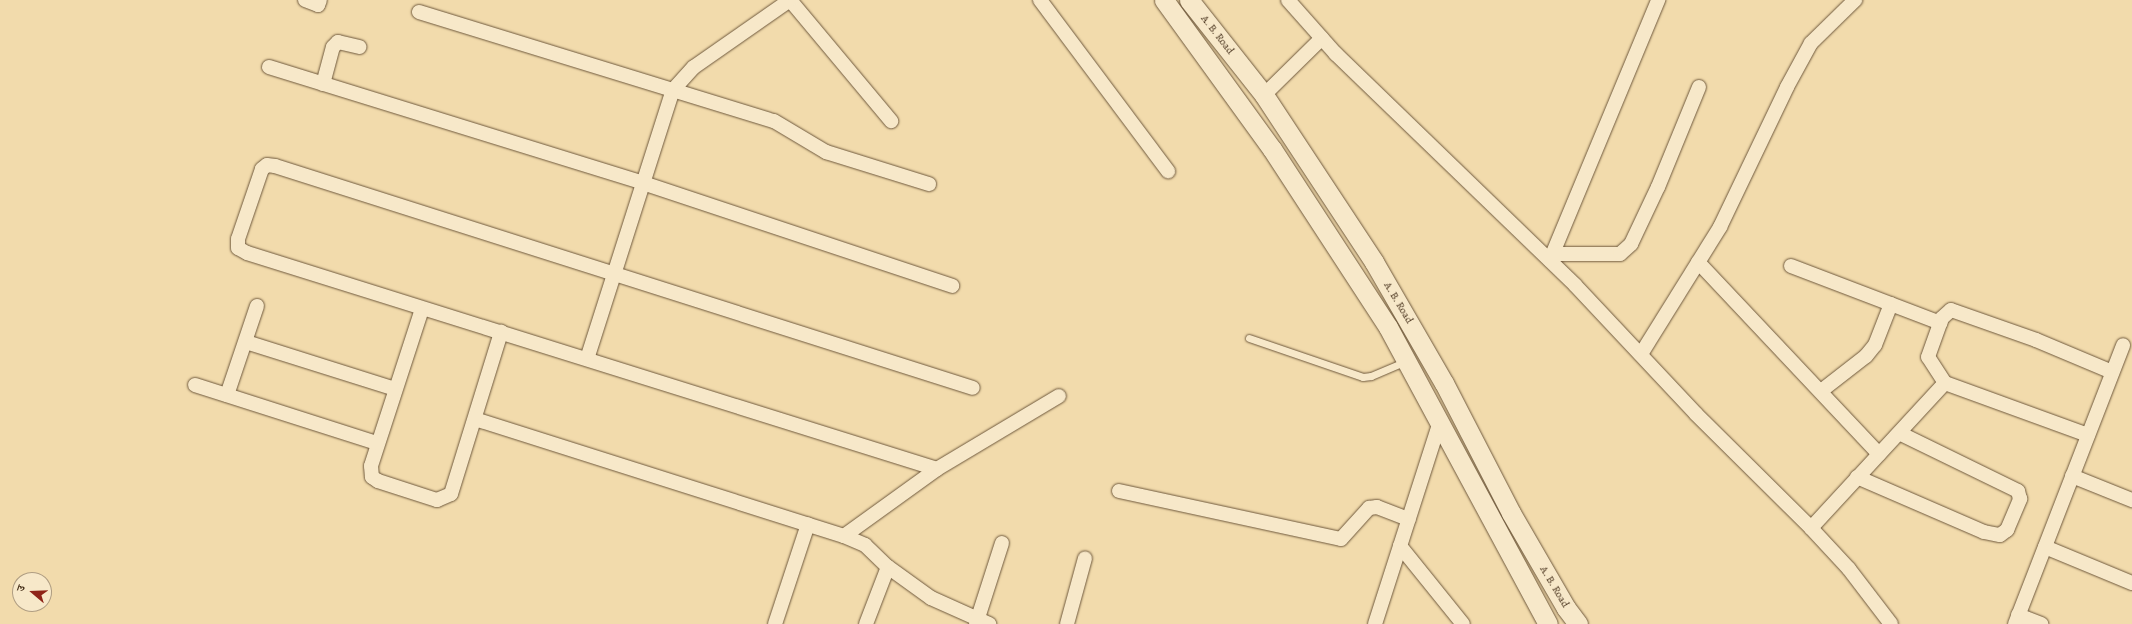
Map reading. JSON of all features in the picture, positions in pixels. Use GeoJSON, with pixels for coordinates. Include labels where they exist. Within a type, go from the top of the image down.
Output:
{"type":"FeatureCollection","features":[{"type":"Feature","properties":{"kind":"main road","name":"A. B. Road"},"geometry":{"type":"LineString","coordinates":[[1164,0],[1251,118],[1388,327],[1408,360],[1548,624]]}},
{"type":"Feature","properties":{"kind":"main road","name":"A. B. Road"},"geometry":{"type":"LineString","coordinates":[[1190,0],[1264,95],[1374,262],[1407,316],[1511,513],[1566,608],[1578,624]]}},
{"type":"Feature","properties":{"kind":"street"},"geometry":{"type":"LineString","coordinates":[[305,0],[318,5],[320,0]]}},
{"type":"Feature","properties":{"kind":"street"},"geometry":{"type":"LineString","coordinates":[[587,359],[673,90],[694,67],[790,0],[891,122]]}},
{"type":"Feature","properties":{"kind":"street"},"geometry":{"type":"LineString","coordinates":[[1040,0],[1168,171]]}},
{"type":"Feature","properties":{"kind":"street"},"geometry":{"type":"LineString","coordinates":[[1288,0],[1322,38],[1552,257],[1575,285],[1696,414],[1811,528],[1849,569],[1891,624]]}},
{"type":"Feature","properties":{"kind":"street"},"geometry":{"type":"LineString","coordinates":[[1302,0],[1305,19]]}},
{"type":"Feature","properties":{"kind":"street"},"geometry":{"type":"LineString","coordinates":[[1552,257],[1658,0]]}},
{"type":"Feature","properties":{"kind":"street"},"geometry":{"type":"LineString","coordinates":[[1641,354],[1720,228],[1787,87],[1811,43],[1855,0]]}},
{"type":"Feature","properties":{"kind":"street"},"geometry":{"type":"LineString","coordinates":[[419,12],[774,121],[826,152],[929,184]]}},
{"type":"Feature","properties":{"kind":"street"},"geometry":{"type":"LineString","coordinates":[[1264,95],[1322,38]]}},
{"type":"Feature","properties":{"kind":"street"},"geometry":{"type":"LineString","coordinates":[[323,84],[333,47],[338,42],[359,48]]}},
{"type":"Feature","properties":{"kind":"street"},"geometry":{"type":"LineString","coordinates":[[269,67],[643,183],[952,286]]}},
{"type":"Feature","properties":{"kind":"street"},"geometry":{"type":"LineString","coordinates":[[1552,257],[1620,254],[1632,244],[1658,187],[1699,87]]}},
{"type":"Feature","properties":{"kind":"street"},"geometry":{"type":"LineString","coordinates":[[937,470],[501,332],[422,309],[238,248],[238,239],[262,169],[267,165],[275,166],[973,388]]}},
{"type":"Feature","properties":{"kind":"street"},"geometry":{"type":"LineString","coordinates":[[1698,262],[1879,454]]}},
{"type":"Feature","properties":{"kind":"street"},"geometry":{"type":"LineString","coordinates":[[1791,266],[1940,323]]}},
{"type":"Feature","properties":{"kind":"street"},"geometry":{"type":"LineString","coordinates":[[1821,391],[1866,356],[1875,345],[1891,304]]}},
{"type":"Feature","properties":{"kind":"street"},"geometry":{"type":"LineString","coordinates":[[227,395],[257,306]]}},
{"type":"Feature","properties":{"kind":"street"},"geometry":{"type":"LineString","coordinates":[[422,309],[394,389],[370,466],[372,477],[437,500],[445,498],[451,494],[501,332]]}},
{"type":"Feature","properties":{"kind":"street"},"geometry":{"type":"LineString","coordinates":[[2088,435],[1945,384],[1928,357],[1940,323],[1946,313],[1951,310],[1957,311],[2112,372]]}},
{"type":"Feature","properties":{"kind":"street"},"geometry":{"type":"LineString","coordinates":[[246,342],[394,389]]}},
{"type":"Feature","properties":{"kind":"street"},"geometry":{"type":"LineString","coordinates":[[2041,624],[2017,620],[2123,345]]}},
{"type":"Feature","properties":{"kind":"street"},"geometry":{"type":"LineString","coordinates":[[1811,528],[1945,384]]}},
{"type":"Feature","properties":{"kind":"street"},"geometry":{"type":"LineString","coordinates":[[195,385],[377,443]]}},
{"type":"Feature","properties":{"kind":"street"},"geometry":{"type":"LineString","coordinates":[[844,536],[937,470],[1059,396]]}},
{"type":"Feature","properties":{"kind":"street"},"geometry":{"type":"LineString","coordinates":[[475,418],[808,524],[865,544],[888,567],[931,598],[981,622],[1002,543]]}},
{"type":"Feature","properties":{"kind":"street"},"geometry":{"type":"LineString","coordinates":[[1375,624],[1440,422]]}},
{"type":"Feature","properties":{"kind":"street"},"geometry":{"type":"LineString","coordinates":[[1857,477],[1988,534],[2000,535],[2006,530],[2020,500],[2018,491],[1899,433]]}},
{"type":"Feature","properties":{"kind":"street"},"geometry":{"type":"LineString","coordinates":[[2072,476],[2132,500]]}},
{"type":"Feature","properties":{"kind":"street"},"geometry":{"type":"LineString","coordinates":[[1119,491],[1342,539],[1369,508],[1377,507],[1409,519]]}},
{"type":"Feature","properties":{"kind":"street"},"geometry":{"type":"LineString","coordinates":[[775,624],[808,524]]}},
{"type":"Feature","properties":{"kind":"street"},"geometry":{"type":"LineString","coordinates":[[1400,546],[1462,624]]}},
{"type":"Feature","properties":{"kind":"street"},"geometry":{"type":"LineString","coordinates":[[2045,547],[2132,583]]}},
{"type":"Feature","properties":{"kind":"street"},"geometry":{"type":"LineString","coordinates":[[1067,624],[1085,558]]}},
{"type":"Feature","properties":{"kind":"street"},"geometry":{"type":"LineString","coordinates":[[866,624],[888,567]]}},
{"type":"Feature","properties":{"kind":"lane"},"geometry":{"type":"LineString","coordinates":[[1249,338],[1363,377],[1371,376],[1408,360]]}}]}
